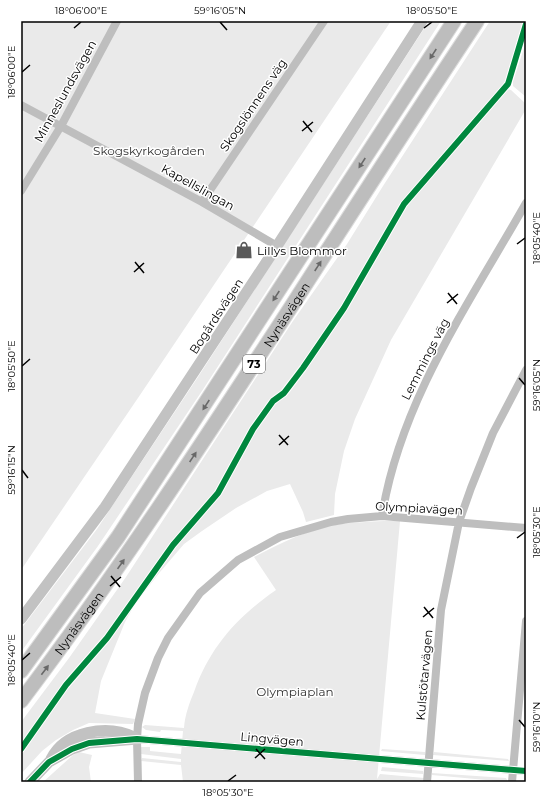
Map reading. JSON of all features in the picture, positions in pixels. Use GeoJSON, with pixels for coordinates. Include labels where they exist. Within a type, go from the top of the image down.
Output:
{"type":"FeatureCollection","features":[{"type":"Feature","properties":{"kind":"highway","name":"Nynäsvägen"},"geometry":{"type":"LineString","coordinates":[[21,672],[122,531],[454,21]]}},
{"type":"Feature","properties":{"kind":"highway","name":"Nynäsvägen"},"geometry":{"type":"LineString","coordinates":[[21,701],[71,635],[148,524],[477,21]]}},
{"type":"Feature","properties":{"kind":"street","name":"Minneslundsvägen"},"geometry":{"type":"LineString","coordinates":[[21,191],[61,126],[117,21]]}},
{"type":"Feature","properties":{"kind":"street","name":"Skogslönnens väg"},"geometry":{"type":"LineString","coordinates":[[202,202],[324,21]]}},
{"type":"Feature","properties":{"kind":"street","name":"Bogårdsvägen"},"geometry":{"type":"LineString","coordinates":[[21,619],[105,507],[277,246],[422,21]]}},
{"type":"Feature","properties":{"kind":"street","name":"Kapellslingan"},"geometry":{"type":"LineString","coordinates":[[21,105],[202,202],[277,246]]}},
{"type":"Feature","properties":{"kind":"street","name":"Lemmings väg"},"geometry":{"type":"LineString","coordinates":[[382,516],[392,470],[403,434],[417,399],[452,330],[526,203]]}},
{"type":"Feature","properties":{"kind":"street","name":"Kulstötarvägen"},"geometry":{"type":"LineString","coordinates":[[427,782],[441,610],[459,522],[493,433],[526,370]]}},
{"type":"Feature","properties":{"kind":"street","name":"Olympiavägen"},"geometry":{"type":"LineString","coordinates":[[138,782],[138,724],[145,693],[158,658],[168,638],[200,593],[238,560],[280,537],[331,522],[382,516],[526,528]]}},
{"type":"Feature","properties":{"kind":"street"},"geometry":{"type":"LineString","coordinates":[[512,782],[526,621]]}},
{"type":"Feature","properties":{"kind":"street","name":"Lingvägen"},"geometry":{"type":"LineString","coordinates":[[30,782],[49,762],[72,749],[89,743],[137,739],[526,771]]}},
{"type":"Feature","properties":{"kind":"green space","name":"Skogskyrkogården"},"geometry":{"type":"Polygon","coordinates":[[[21,21],[391,21],[21,570],[21,21]]]}},
{"type":"Feature","properties":{"kind":"green space"},"geometry":{"type":"Polygon","coordinates":[[[429,21],[441,21],[202,391],[98,546],[21,652],[21,629],[97,529],[198,377],[429,21]]]}},
{"type":"Feature","properties":{"kind":"green space"},"geometry":{"type":"Polygon","coordinates":[[[490,21],[525,21],[508,79],[401,206],[405,209],[416,194],[507,89],[511,90],[526,104],[526,109],[391,340],[355,419],[344,451],[335,494],[334,515],[306,522],[290,484],[267,491],[236,508],[184,544],[135,604],[125,622],[101,681],[95,713],[135,719],[133,724],[89,723],[73,730],[56,740],[42,751],[21,774],[21,722],[69,658],[126,577],[293,321],[347,244],[490,21]]]}},
{"type":"Feature","properties":{"kind":"green space"},"geometry":{"type":"Polygon","coordinates":[[[526,42],[526,97],[513,86],[513,81],[526,42]]]}},
{"type":"Feature","properties":{"kind":"green space","name":"Olympiaplan"},"geometry":{"type":"Polygon","coordinates":[[[400,521],[377,779],[380,774],[424,778],[423,782],[183,782],[181,765],[141,761],[142,758],[181,762],[181,759],[141,754],[141,747],[150,747],[150,751],[181,754],[183,731],[161,730],[160,732],[146,730],[142,727],[145,725],[184,728],[190,701],[208,661],[217,647],[237,622],[276,590],[254,557],[285,541],[318,529],[346,523],[400,521]]]}},
{"type":"Feature","properties":{"kind":"green space"},"geometry":{"type":"Polygon","coordinates":[[[382,749],[425,752],[425,755],[381,751],[382,749]]]}},
{"type":"Feature","properties":{"kind":"green space"},"geometry":{"type":"Polygon","coordinates":[[[79,752],[92,755],[89,767],[91,782],[43,782],[73,755],[79,752]]]}},
{"type":"Feature","properties":{"kind":"green space"},"geometry":{"type":"Polygon","coordinates":[[[434,752],[508,759],[509,761],[433,755],[434,752]]]}},
{"type":"Feature","properties":{"kind":"green space"},"geometry":{"type":"Polygon","coordinates":[[[382,767],[423,771],[423,774],[381,771],[382,767]]]}},
{"type":"Feature","properties":{"kind":"green space"},"geometry":{"type":"Polygon","coordinates":[[[432,773],[506,778],[508,782],[432,775],[432,773]]]}},
{"type":"Feature","properties":{"kind":"cycle path"},"geometry":{"type":"LineString","coordinates":[[21,749],[66,685],[107,638],[173,545],[218,493],[253,429],[273,401],[284,393],[303,368],[344,308],[404,204],[508,84],[526,24]]}},
{"type":"Feature","properties":{"kind":"cycle path"},"geometry":{"type":"LineString","coordinates":[[30,782],[49,762],[72,749],[89,743],[137,739],[526,771]]}},
{"type":"Feature","properties":{"kind":"place","name":"Lillys Blommor"},"geometry":{"type":"Point","coordinates":[244,250]}}]}
